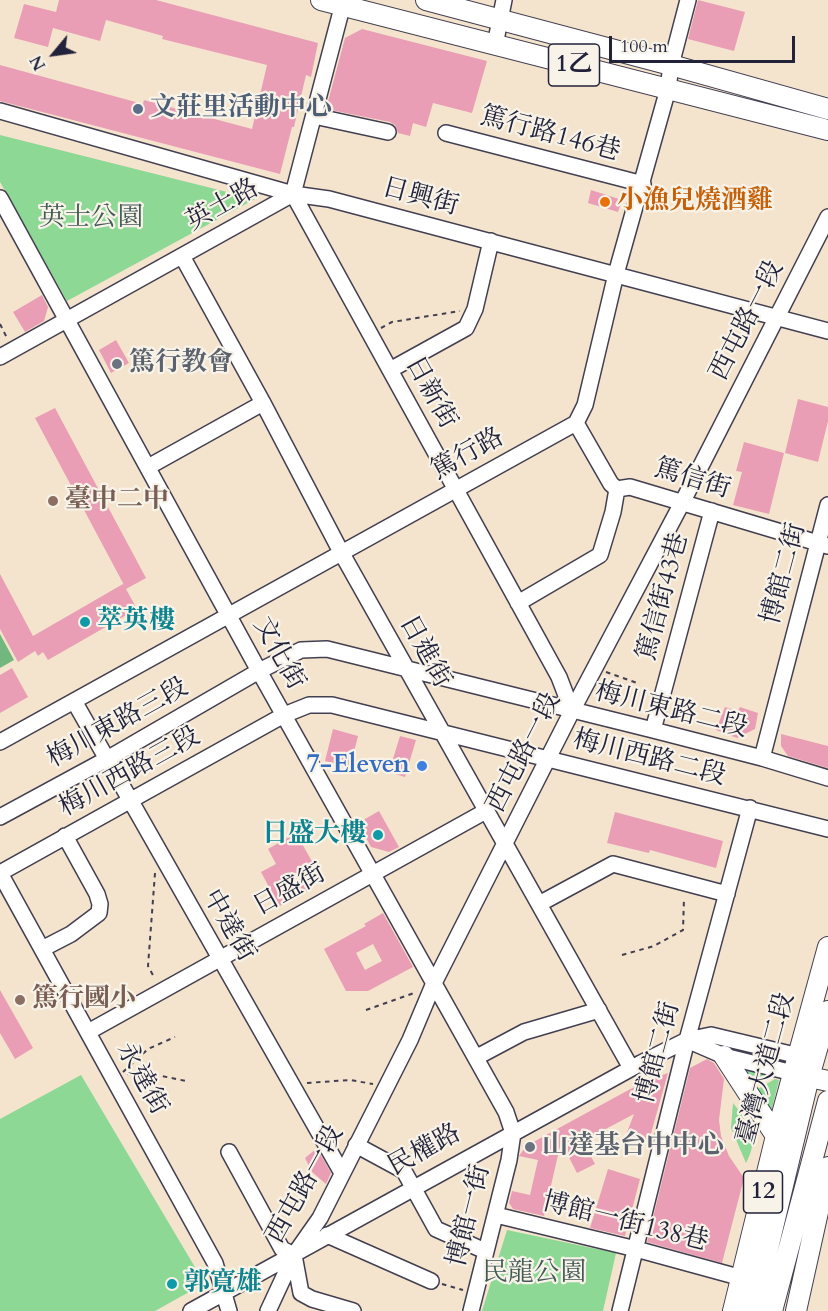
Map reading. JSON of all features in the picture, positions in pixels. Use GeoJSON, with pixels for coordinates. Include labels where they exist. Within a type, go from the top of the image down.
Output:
{"type":"FeatureCollection","features":[{"type":"Feature","properties":{"kind":"main road","name":"1乙"},"geometry":{"type":"LineString","coordinates":[[321,0],[344,3],[495,45],[828,130]]}},
{"type":"Feature","properties":{"kind":"main road","name":"1乙"},"geometry":{"type":"LineString","coordinates":[[426,0],[828,109]]}},
{"type":"Feature","properties":{"kind":"main road","name":"臺灣大道二段"},"geometry":{"type":"LineString","coordinates":[[733,1311],[776,1136],[812,1068],[828,947]]}},
{"type":"Feature","properties":{"kind":"main road","name":"臺灣大道二段"},"geometry":{"type":"LineString","coordinates":[[753,1311],[828,1011]]}},
{"type":"Feature","properties":{"kind":"main road"},"geometry":{"type":"LineString","coordinates":[[724,1056],[776,1136]]}},
{"type":"Feature","properties":{"kind":"main road"},"geometry":{"type":"LineString","coordinates":[[812,1068],[827,1114]]}},
{"type":"Feature","properties":{"kind":"main road","name":"12"},"geometry":{"type":"LineString","coordinates":[[772,1311],[827,1114]]}},
{"type":"Feature","properties":{"kind":"main road","name":"12"},"geometry":{"type":"LineString","coordinates":[[796,1311],[824,1196],[828,1167]]}},
{"type":"Feature","properties":{"kind":"street"},"geometry":{"type":"LineString","coordinates":[[495,45],[504,0]]}},
{"type":"Feature","properties":{"kind":"street"},"geometry":{"type":"LineString","coordinates":[[576,423],[585,405],[616,274],[668,89],[671,65],[688,0]]}},
{"type":"Feature","properties":{"kind":"street","name":"英士路"},"geometry":{"type":"LineString","coordinates":[[0,357],[293,194],[344,3]]}},
{"type":"Feature","properties":{"kind":"street","name":"日興街"},"geometry":{"type":"LineString","coordinates":[[0,111],[293,194],[330,199],[828,331]]}},
{"type":"Feature","properties":{"kind":"street"},"geometry":{"type":"LineString","coordinates":[[314,116],[388,132]]}},
{"type":"Feature","properties":{"kind":"street","name":"篤行路146巷"},"geometry":{"type":"LineString","coordinates":[[446,133],[643,184]]}},
{"type":"Feature","properties":{"kind":"street","name":"日新街"},"geometry":{"type":"LineString","coordinates":[[293,194],[559,677],[572,711]]}},
{"type":"Feature","properties":{"kind":"street","name":"文化街"},"geometry":{"type":"LineString","coordinates":[[0,198],[284,715],[477,1057],[507,1112],[513,1133]]}},
{"type":"Feature","properties":{"kind":"street","name":"西屯路一段"},"geometry":{"type":"LineString","coordinates":[[268,1311],[294,1255],[320,1218],[410,1040],[434,983],[572,711],[683,501],[828,217]]}},
{"type":"Feature","properties":{"kind":"street"},"geometry":{"type":"LineString","coordinates":[[390,370],[466,328],[475,309],[490,241]]}},
{"type":"Feature","properties":{"kind":"street","name":"日進街"},"geometry":{"type":"LineString","coordinates":[[182,256],[264,403],[341,552],[631,1068]]}},
{"type":"Feature","properties":{"kind":"street"},"geometry":{"type":"LineString","coordinates":[[148,467],[264,403]]}},
{"type":"Feature","properties":{"kind":"street","name":"篤信街"},"geometry":{"type":"LineString","coordinates":[[576,423],[611,484],[617,489],[630,487],[683,501],[823,544]]}},
{"type":"Feature","properties":{"kind":"street","name":"篤行路"},"geometry":{"type":"LineString","coordinates":[[0,742],[576,423]]}},
{"type":"Feature","properties":{"kind":"street"},"geometry":{"type":"LineString","coordinates":[[518,603],[600,555],[613,512],[617,489]]}},
{"type":"Feature","properties":{"kind":"street","name":"博館二街"},"geometry":{"type":"LineString","coordinates":[[762,758],[823,544],[828,505]]}},
{"type":"Feature","properties":{"kind":"street","name":"篤信街43巷"},"geometry":{"type":"LineString","coordinates":[[653,730],[712,511]]}},
{"type":"Feature","properties":{"kind":"street","name":"梅川東路二段"},"geometry":{"type":"LineString","coordinates":[[260,671],[301,650],[327,649],[762,758],[828,778]]}},
{"type":"Feature","properties":{"kind":"street","name":"梅川東路三段"},"geometry":{"type":"LineString","coordinates":[[0,817],[107,759],[260,671]]}},
{"type":"Feature","properties":{"kind":"street","name":"中達街"},"geometry":{"type":"LineString","coordinates":[[74,701],[342,1173]]}},
{"type":"Feature","properties":{"kind":"street","name":"梅川西路二段"},"geometry":{"type":"LineString","coordinates":[[284,715],[309,705],[332,705],[828,829]]}},
{"type":"Feature","properties":{"kind":"street","name":"梅川西路三段"},"geometry":{"type":"LineString","coordinates":[[0,873],[284,715]]}},
{"type":"Feature","properties":{"kind":"street","name":"博館二街"},"geometry":{"type":"LineString","coordinates":[[620,1311],[687,1040],[750,808]]}},
{"type":"Feature","properties":{"kind":"street","name":"日盛街"},"geometry":{"type":"LineString","coordinates":[[87,1032],[486,811]]}},
{"type":"Feature","properties":{"kind":"street"},"geometry":{"type":"LineString","coordinates":[[42,949],[79,929],[99,914],[100,904],[97,894],[65,836]]}},
{"type":"Feature","properties":{"kind":"street"},"geometry":{"type":"LineString","coordinates":[[539,904],[613,864],[727,894]]}},
{"type":"Feature","properties":{"kind":"street","name":"永達街"},"geometry":{"type":"LineString","coordinates":[[0,873],[215,1263],[229,1311]]}},
{"type":"Feature","properties":{"kind":"street"},"geometry":{"type":"LineString","coordinates":[[477,1057],[524,1032],[598,1010]]}},
{"type":"Feature","properties":{"kind":"street","name":"民權路"},"geometry":{"type":"LineString","coordinates":[[191,1311],[631,1068],[687,1040],[711,1035],[812,1068]]}},
{"type":"Feature","properties":{"kind":"street"},"geometry":{"type":"LineString","coordinates":[[687,1040],[724,1056],[812,1068]]}},
{"type":"Feature","properties":{"kind":"street","name":"博館一街"},"geometry":{"type":"LineString","coordinates":[[471,1311],[496,1215],[513,1133]]}},
{"type":"Feature","properties":{"kind":"street"},"geometry":{"type":"LineString","coordinates":[[356,1145],[404,1171],[436,1229],[485,1251]]}},
{"type":"Feature","properties":{"kind":"street"},"geometry":{"type":"LineString","coordinates":[[230,1152],[282,1250],[294,1255],[301,1293],[312,1299],[353,1311]]}},
{"type":"Feature","properties":{"kind":"street","name":"博館一街138巷"},"geometry":{"type":"LineString","coordinates":[[496,1215],[742,1278]]}},
{"type":"Feature","properties":{"kind":"street"},"geometry":{"type":"LineString","coordinates":[[327,1235],[431,1281]]}},
{"type":"Feature","properties":{"kind":"path"},"geometry":{"type":"LineString","coordinates":[[370,334],[392,322],[475,309]]}},
{"type":"Feature","properties":{"kind":"path"},"geometry":{"type":"LineString","coordinates":[[596,667],[640,684]]}},
{"type":"Feature","properties":{"kind":"path"},"geometry":{"type":"LineString","coordinates":[[159,853],[153,883],[148,966],[162,991]]}},
{"type":"Feature","properties":{"kind":"path"},"geometry":{"type":"LineString","coordinates":[[622,955],[654,946],[683,930],[684,883]]}},
{"type":"Feature","properties":{"kind":"path"},"geometry":{"type":"LineString","coordinates":[[366,1010],[402,999],[434,983]]}},
{"type":"Feature","properties":{"kind":"path"},"geometry":{"type":"LineString","coordinates":[[114,1079],[148,1049],[175,1037]]}},
{"type":"Feature","properties":{"kind":"path"},"geometry":{"type":"LineString","coordinates":[[114,1079],[126,1074],[157,1075],[186,1081]]}},
{"type":"Feature","properties":{"kind":"path"},"geometry":{"type":"LineString","coordinates":[[290,1084],[350,1080],[386,1086]]}},
{"type":"Feature","properties":{"kind":"path"},"geometry":{"type":"LineString","coordinates":[[431,1281],[475,1294]]}},
{"type":"Feature","properties":{"kind":"green space","name":"英士公園"},"geometry":{"type":"Polygon","coordinates":[[[0,135],[255,199],[67,301],[0,182],[0,135]]]}},
{"type":"Feature","properties":{"kind":"green space"},"geometry":{"type":"Polygon","coordinates":[[[0,634],[14,660],[0,668],[0,634]]]}},
{"type":"Feature","properties":{"kind":"green space"},"geometry":{"type":"Polygon","coordinates":[[[738,1066],[770,1076],[753,1086],[738,1066]]]}},
{"type":"Feature","properties":{"kind":"green space"},"geometry":{"type":"Polygon","coordinates":[[[81,1075],[202,1279],[198,1287],[155,1311],[0,1311],[0,1119],[81,1075]]]}},
{"type":"Feature","properties":{"kind":"green space"},"geometry":{"type":"Polygon","coordinates":[[[775,1079],[779,1080],[769,1120],[756,1090],[775,1079]]]}},
{"type":"Feature","properties":{"kind":"green space"},"geometry":{"type":"Polygon","coordinates":[[[733,1103],[751,1132],[752,1146],[746,1163],[731,1128],[733,1103]]]}},
{"type":"Feature","properties":{"kind":"green space","name":"民龍公園"},"geometry":{"type":"Polygon","coordinates":[[[507,1230],[616,1253],[603,1311],[482,1311],[507,1230]]]}},
{"type":"Feature","properties":{"kind":"building"},"geometry":{"type":"Polygon","coordinates":[[[59,0],[156,0],[318,43],[311,77],[306,75],[280,174],[0,101],[0,65],[143,104],[144,100],[252,129],[267,65],[162,39],[163,36],[106,20],[100,41],[53,28],[48,47],[14,38],[24,4],[56,12],[59,0]]]}},
{"type":"Feature","properties":{"kind":"building"},"geometry":{"type":"Polygon","coordinates":[[[698,0],[745,12],[734,51],[688,39],[698,0]]]}},
{"type":"Feature","properties":{"kind":"building"},"geometry":{"type":"Polygon","coordinates":[[[362,29],[487,61],[472,113],[433,103],[426,127],[413,123],[410,136],[398,133],[395,125],[390,122],[326,109],[345,38],[362,29]]]}},
{"type":"Feature","properties":{"kind":"building","name":"小漁兒燒酒雞"},"geometry":{"type":"Polygon","coordinates":[[[591,190],[622,200],[618,212],[588,203],[591,190]]]}},
{"type":"Feature","properties":{"kind":"building"},"geometry":{"type":"Polygon","coordinates":[[[42,295],[48,307],[44,321],[25,332],[13,312],[42,295]]]}},
{"type":"Feature","properties":{"kind":"building","name":"篤行教會"},"geometry":{"type":"Polygon","coordinates":[[[116,340],[129,363],[111,373],[99,350],[116,340]]]}},
{"type":"Feature","properties":{"kind":"building"},"geometry":{"type":"Polygon","coordinates":[[[798,399],[828,407],[828,421],[818,462],[785,453],[798,399]]]}},
{"type":"Feature","properties":{"kind":"building"},"geometry":{"type":"Polygon","coordinates":[[[55,408],[146,578],[126,589],[137,609],[48,660],[43,652],[38,656],[35,651],[18,662],[0,629],[0,574],[33,636],[124,585],[35,418],[55,408]]]}},
{"type":"Feature","properties":{"kind":"building"},"geometry":{"type":"Polygon","coordinates":[[[744,442],[784,453],[769,514],[733,505],[742,472],[736,471],[744,442]]]}},
{"type":"Feature","properties":{"kind":"building"},"geometry":{"type":"Polygon","coordinates":[[[12,668],[28,697],[0,713],[0,675],[12,668]]]}},
{"type":"Feature","properties":{"kind":"building"},"geometry":{"type":"Polygon","coordinates":[[[725,707],[738,711],[740,707],[758,713],[755,729],[737,738],[716,730],[725,707]]]}},
{"type":"Feature","properties":{"kind":"building"},"geometry":{"type":"Polygon","coordinates":[[[333,729],[358,736],[350,768],[325,761],[333,729]]]}},
{"type":"Feature","properties":{"kind":"building"},"geometry":{"type":"Polygon","coordinates":[[[781,734],[828,746],[828,768],[788,756],[781,746],[781,734]]]}},
{"type":"Feature","properties":{"kind":"building"},"geometry":{"type":"Polygon","coordinates":[[[400,736],[416,740],[405,777],[389,772],[400,736]]]}},
{"type":"Feature","properties":{"kind":"building","name":"日盛大樓"},"geometry":{"type":"Polygon","coordinates":[[[379,811],[399,847],[389,852],[371,847],[358,823],[379,811]]]}},
{"type":"Feature","properties":{"kind":"building"},"geometry":{"type":"Polygon","coordinates":[[[615,812],[723,841],[716,868],[650,850],[649,853],[607,843],[615,812]]]}},
{"type":"Feature","properties":{"kind":"building"},"geometry":{"type":"Polygon","coordinates":[[[296,833],[314,865],[300,872],[309,890],[276,908],[266,891],[270,889],[261,872],[276,864],[268,849],[296,833]]]}},
{"type":"Feature","properties":{"kind":"building"},"geometry":{"type":"Polygon","coordinates":[[[383,913],[413,967],[368,991],[346,991],[324,949],[366,926],[364,924],[383,913]],[[373,944],[356,953],[365,970],[382,961],[373,944]]]}},
{"type":"Feature","properties":{"kind":"building"},"geometry":{"type":"Polygon","coordinates":[[[0,990],[33,1048],[15,1059],[0,1033],[0,990]]]}},
{"type":"Feature","properties":{"kind":"building"},"geometry":{"type":"Polygon","coordinates":[[[707,1059],[714,1063],[724,1079],[719,1120],[721,1136],[729,1156],[744,1178],[722,1263],[647,1242],[690,1068],[707,1059]]]}},
{"type":"Feature","properties":{"kind":"building"},"geometry":{"type":"Polygon","coordinates":[[[668,1073],[648,1144],[626,1135],[634,1114],[583,1141],[595,1164],[577,1173],[561,1142],[544,1216],[513,1209],[509,1203],[512,1191],[530,1195],[538,1160],[519,1156],[526,1146],[646,1081],[668,1073]]]}},
{"type":"Feature","properties":{"kind":"building"},"geometry":{"type":"Polygon","coordinates":[[[317,1148],[331,1173],[326,1184],[312,1172],[305,1158],[317,1148]]]}},
{"type":"Feature","properties":{"kind":"building"},"geometry":{"type":"Polygon","coordinates":[[[608,1169],[640,1179],[625,1236],[590,1228],[608,1169]]]}},
{"type":"Feature","properties":{"kind":"place","name":"文莊里活動中心"},"geometry":{"type":"Point","coordinates":[138,109]}},
{"type":"Feature","properties":{"kind":"place","name":"小漁兒燒酒雞"},"geometry":{"type":"Point","coordinates":[605,202]}},
{"type":"Feature","properties":{"kind":"place","name":"篤行教會"},"geometry":{"type":"Point","coordinates":[117,364]}},
{"type":"Feature","properties":{"kind":"place","name":"臺中二中"},"geometry":{"type":"Point","coordinates":[53,501]}},
{"type":"Feature","properties":{"kind":"place","name":"萃英樓"},"geometry":{"type":"Point","coordinates":[85,622]}},
{"type":"Feature","properties":{"kind":"place","name":"7-Eleven"},"geometry":{"type":"Point","coordinates":[422,766]}},
{"type":"Feature","properties":{"kind":"place","name":"日盛大樓"},"geometry":{"type":"Point","coordinates":[378,835]}},
{"type":"Feature","properties":{"kind":"place","name":"篤行國小"},"geometry":{"type":"Point","coordinates":[20,1000]}},
{"type":"Feature","properties":{"kind":"place","name":"山達基台中中心"},"geometry":{"type":"Point","coordinates":[530,1147]}},
{"type":"Feature","properties":{"kind":"place","name":"郭寬雄"},"geometry":{"type":"Point","coordinates":[172,1284]}}]}
